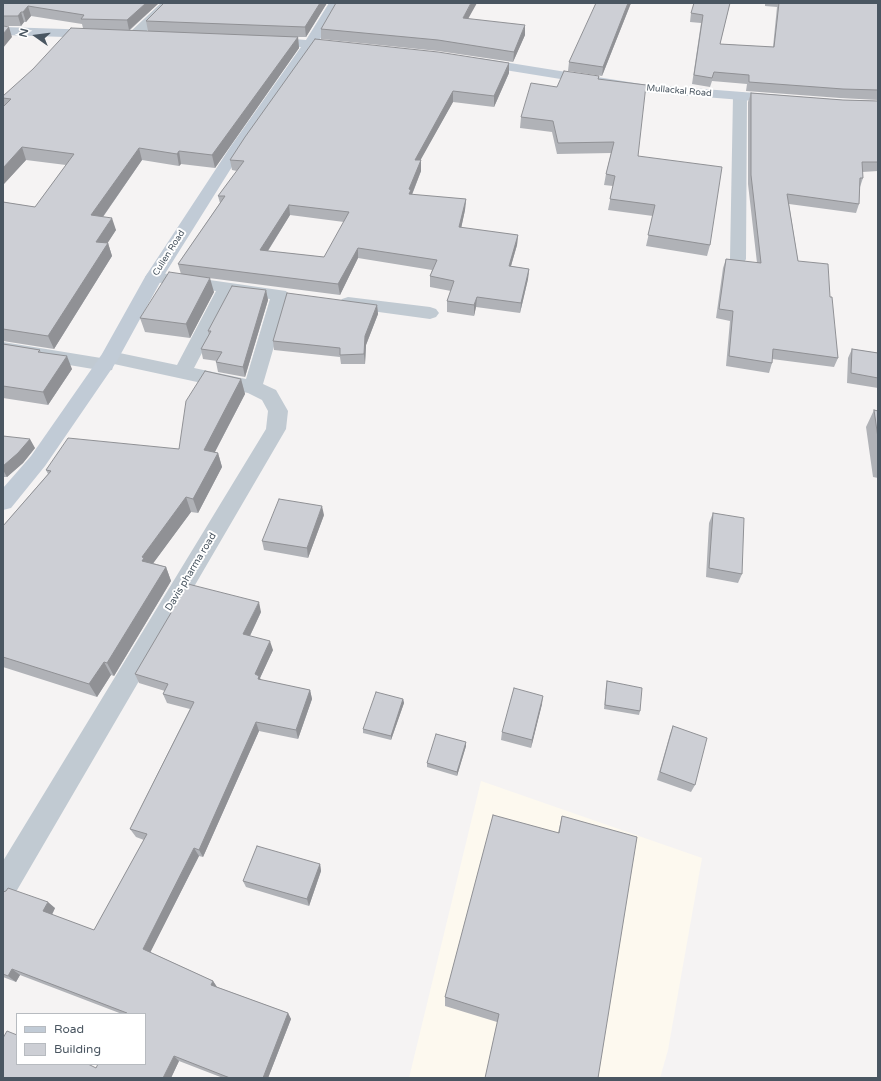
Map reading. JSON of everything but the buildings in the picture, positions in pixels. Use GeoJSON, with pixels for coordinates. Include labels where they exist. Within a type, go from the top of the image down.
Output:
{"type":"FeatureCollection","features":[{"type":"Feature","properties":{"kind":"main road","name":"Cullen Road"},"geometry":{"type":"LineString","coordinates":[[3,502],[38,460],[108,361],[154,277],[238,146],[311,43],[334,3]]}},
{"type":"Feature","properties":{"kind":"main road"},"geometry":{"type":"LineString","coordinates":[[3,30],[150,36]]}},
{"type":"Feature","properties":{"kind":"main road"},"geometry":{"type":"LineString","coordinates":[[258,41],[311,43],[350,47]]}},
{"type":"Feature","properties":{"kind":"main road","name":"Mullackal Road"},"geometry":{"type":"LineString","coordinates":[[468,60],[641,88],[794,100]]}},
{"type":"Feature","properties":{"kind":"street"},"geometry":{"type":"LineString","coordinates":[[134,36],[168,3]]}},
{"type":"Feature","properties":{"kind":"street"},"geometry":{"type":"LineString","coordinates":[[738,259],[740,96]]}},
{"type":"Feature","properties":{"kind":"street"},"geometry":{"type":"LineString","coordinates":[[154,277],[287,296],[254,387]]}},
{"type":"Feature","properties":{"kind":"street"},"geometry":{"type":"LineString","coordinates":[[183,372],[227,288]]}},
{"type":"Feature","properties":{"kind":"street"},"geometry":{"type":"LineString","coordinates":[[335,302],[430,313]]}},
{"type":"Feature","properties":{"kind":"street","name":"Davis pharma road"},"geometry":{"type":"LineString","coordinates":[[3,348],[183,372],[254,387],[269,395],[278,411],[276,429],[3,886]]}},
{"type":"Feature","properties":{"kind":"shaded area"},"geometry":{"type":"Polygon","coordinates":[[[481,781],[702,858],[668,1050],[660,1078],[409,1078],[481,781]]]}}]}
